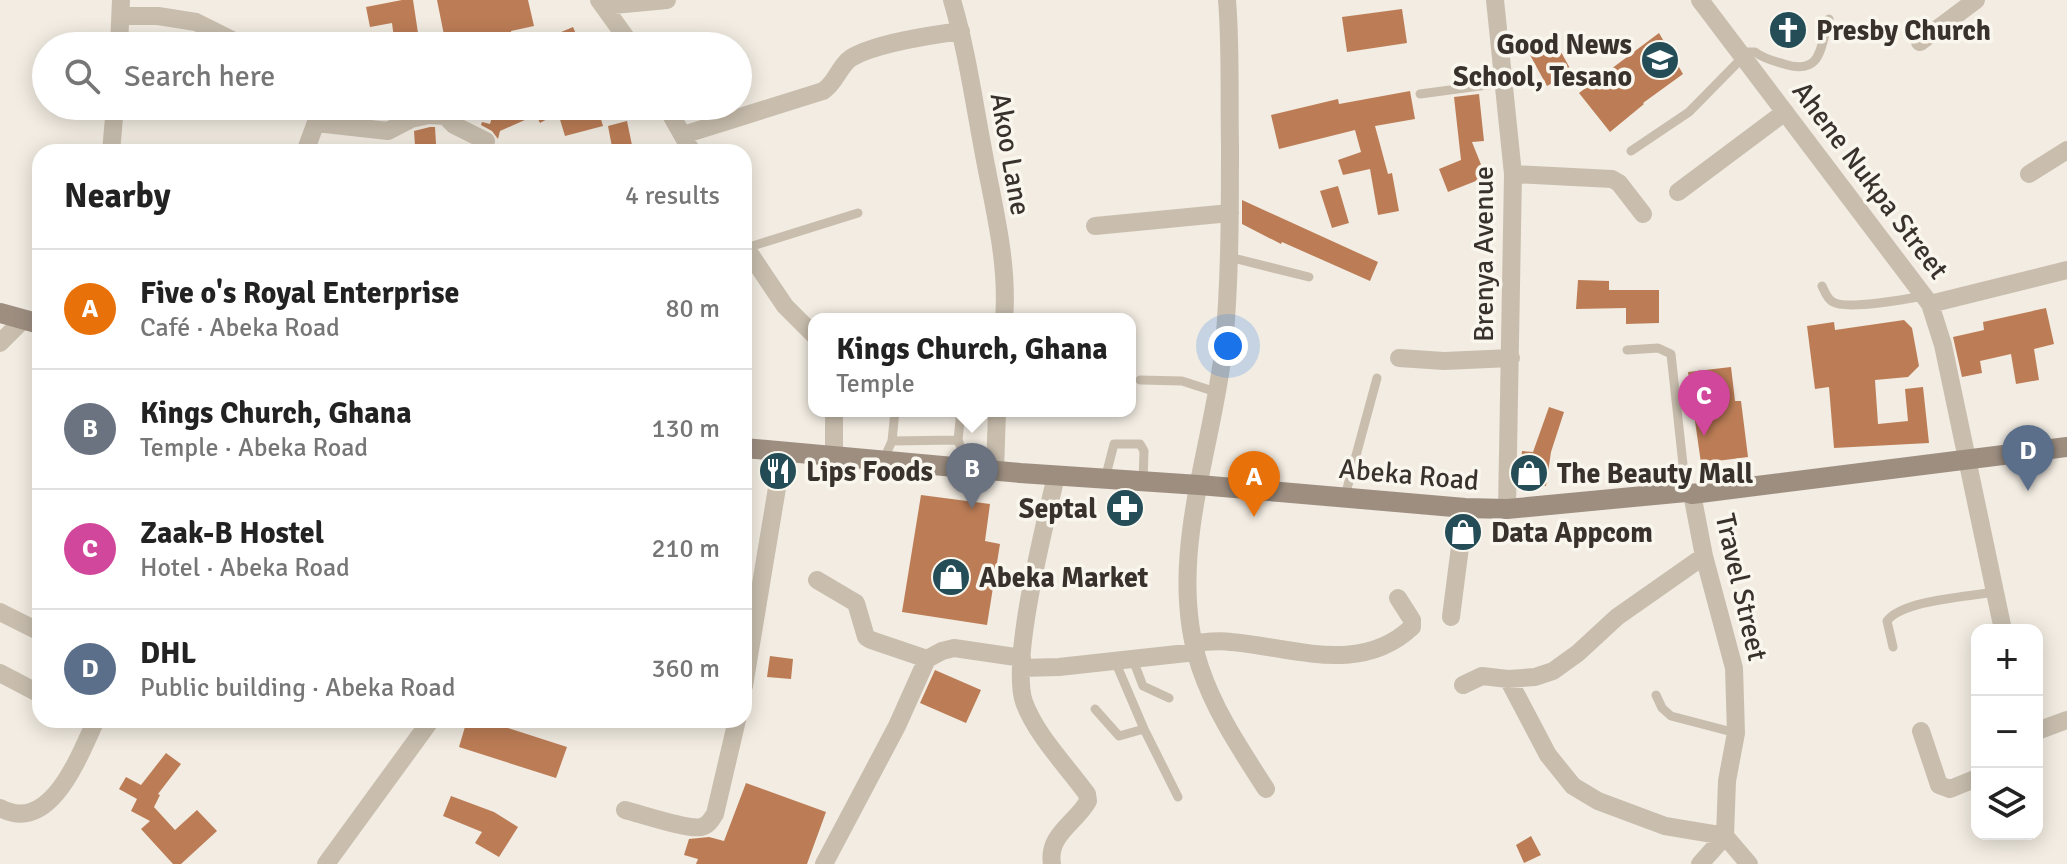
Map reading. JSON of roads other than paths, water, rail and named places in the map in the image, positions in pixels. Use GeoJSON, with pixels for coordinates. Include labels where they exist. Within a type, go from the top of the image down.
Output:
{"type":"FeatureCollection","features":[{"type":"Feature","properties":{"kind":"street"},"geometry":{"type":"LineString","coordinates":[[601,3],[667,0]]}},
{"type":"Feature","properties":{"kind":"street","name":"Akoo Lane"},"geometry":{"type":"LineString","coordinates":[[952,0],[961,31],[1002,258],[1004,313]]}},
{"type":"Feature","properties":{"kind":"street"},"geometry":{"type":"LineString","coordinates":[[1227,0],[1230,213],[1223,347],[1194,510],[1188,583],[1195,647],[1214,703],[1266,789]]}},
{"type":"Feature","properties":{"kind":"street","name":"Brenya Avenue"},"geometry":{"type":"LineString","coordinates":[[1495,0],[1513,174],[1507,509]]}},
{"type":"Feature","properties":{"kind":"street","name":"Ahene Nukpa Street"},"geometry":{"type":"LineString","coordinates":[[1700,0],[1927,300],[1943,345],[2002,624]]}},
{"type":"Feature","properties":{"kind":"street"},"geometry":{"type":"LineString","coordinates":[[1920,42],[1976,0]]}},
{"type":"Feature","properties":{"kind":"street"},"geometry":{"type":"LineString","coordinates":[[601,3],[622,32]]}},
{"type":"Feature","properties":{"kind":"street"},"geometry":{"type":"LineString","coordinates":[[120,32],[121,8],[196,22],[216,32]]}},
{"type":"Feature","properties":{"kind":"street"},"geometry":{"type":"LineString","coordinates":[[752,119],[823,91],[853,57],[901,41],[961,31]]}},
{"type":"Feature","properties":{"kind":"street"},"geometry":{"type":"LineString","coordinates":[[1678,192],[1785,112]]}},
{"type":"Feature","properties":{"kind":"street"},"geometry":{"type":"LineString","coordinates":[[112,144],[114,120]]}},
{"type":"Feature","properties":{"kind":"street"},"geometry":{"type":"LineString","coordinates":[[308,144],[317,120]]}},
{"type":"Feature","properties":{"kind":"street"},"geometry":{"type":"LineString","coordinates":[[343,120],[388,131],[409,120]]}},
{"type":"Feature","properties":{"kind":"street"},"geometry":{"type":"LineString","coordinates":[[449,120],[486,141]]}},
{"type":"Feature","properties":{"kind":"street"},"geometry":{"type":"LineString","coordinates":[[672,120],[683,144]]}},
{"type":"Feature","properties":{"kind":"street"},"geometry":{"type":"LineString","coordinates":[[689,144],[750,120]]}},
{"type":"Feature","properties":{"kind":"street"},"geometry":{"type":"LineString","coordinates":[[2029,174],[2067,150]]}},
{"type":"Feature","properties":{"kind":"street"},"geometry":{"type":"LineString","coordinates":[[1513,174],[1612,179],[1619,183],[1643,214]]}},
{"type":"Feature","properties":{"kind":"street"},"geometry":{"type":"LineString","coordinates":[[1095,226],[1230,213]]}},
{"type":"Feature","properties":{"kind":"street"},"geometry":{"type":"LineString","coordinates":[[752,256],[785,306],[808,329]]}},
{"type":"Feature","properties":{"kind":"street"},"geometry":{"type":"LineString","coordinates":[[1927,300],[2067,270]]}},
{"type":"Feature","properties":{"kind":"street"},"geometry":{"type":"LineString","coordinates":[[0,313],[31,322]]}},
{"type":"Feature","properties":{"kind":"street"},"geometry":{"type":"LineString","coordinates":[[0,343],[31,322]]}},
{"type":"Feature","properties":{"kind":"street"},"geometry":{"type":"LineString","coordinates":[[1399,358],[1444,361],[1511,358]]}},
{"type":"Feature","properties":{"kind":"street"},"geometry":{"type":"LineString","coordinates":[[834,417],[834,457]]}},
{"type":"Feature","properties":{"kind":"street"},"geometry":{"type":"LineString","coordinates":[[995,471],[997,417]]}},
{"type":"Feature","properties":{"kind":"street","name":"Abeka Road"},"geometry":{"type":"LineString","coordinates":[[752,449],[1056,476],[1507,509],[1689,493],[2067,447]]}},
{"type":"Feature","properties":{"kind":"street"},"geometry":{"type":"LineString","coordinates":[[752,638],[783,452]]}},
{"type":"Feature","properties":{"kind":"street"},"geometry":{"type":"LineString","coordinates":[[1052,864],[1054,840],[1088,801],[1087,794],[1037,728],[1021,691],[1022,663],[1038,557],[1056,476]]}},
{"type":"Feature","properties":{"kind":"street","name":"Travel Street"},"geometry":{"type":"LineString","coordinates":[[1689,493],[1734,668],[1736,733],[1727,781],[1725,836]]}},
{"type":"Feature","properties":{"kind":"street"},"geometry":{"type":"LineString","coordinates":[[1451,617],[1465,508]]}},
{"type":"Feature","properties":{"kind":"street"},"geometry":{"type":"LineString","coordinates":[[1463,685],[1482,676],[1508,679],[1535,677],[1553,671],[1617,617],[1704,556]]}},
{"type":"Feature","properties":{"kind":"street"},"geometry":{"type":"LineString","coordinates":[[817,580],[856,603],[866,637],[927,659]]}},
{"type":"Feature","properties":{"kind":"street"},"geometry":{"type":"LineString","coordinates":[[829,862],[927,659],[942,651],[954,648],[1022,663],[1124,660],[1230,641],[1341,657],[1369,652],[1412,627],[1412,620],[1398,598]]}},
{"type":"Feature","properties":{"kind":"street"},"geometry":{"type":"LineString","coordinates":[[0,612],[32,628]]}},
{"type":"Feature","properties":{"kind":"street"},"geometry":{"type":"LineString","coordinates":[[0,673],[32,690]]}},
{"type":"Feature","properties":{"kind":"street"},"geometry":{"type":"LineString","coordinates":[[1508,679],[1548,755],[1573,786],[1598,801],[1665,826],[1725,836],[1749,864]]}},
{"type":"Feature","properties":{"kind":"street"},"geometry":{"type":"LineString","coordinates":[[2043,729],[2067,720]]}},
{"type":"Feature","properties":{"kind":"street"},"geometry":{"type":"LineString","coordinates":[[0,808],[13,815],[33,813],[49,803],[70,771],[90,728]]}},
{"type":"Feature","properties":{"kind":"street"},"geometry":{"type":"LineString","coordinates":[[326,864],[425,728]]}},
{"type":"Feature","properties":{"kind":"street"},"geometry":{"type":"LineString","coordinates":[[625,810],[687,826],[700,828],[708,824],[715,814],[735,728]]}},
{"type":"Feature","properties":{"kind":"street"},"geometry":{"type":"LineString","coordinates":[[1921,731],[1939,785],[1950,789],[1971,780]]}},
{"type":"Feature","properties":{"kind":"street"},"geometry":{"type":"LineString","coordinates":[[1700,864],[1725,836]]}},
{"type":"Feature","properties":{"kind":"lane"},"geometry":{"type":"LineString","coordinates":[[1631,151],[1689,112],[1741,57],[1755,52],[1763,58],[1805,68],[1818,57],[1829,19]]}},
{"type":"Feature","properties":{"kind":"lane"},"geometry":{"type":"LineString","coordinates":[[1420,94],[1502,83]]}},
{"type":"Feature","properties":{"kind":"lane"},"geometry":{"type":"LineString","coordinates":[[752,244],[858,213]]}},
{"type":"Feature","properties":{"kind":"lane"},"geometry":{"type":"LineString","coordinates":[[1229,257],[1309,277]]}},
{"type":"Feature","properties":{"kind":"lane"},"geometry":{"type":"LineString","coordinates":[[1822,286],[1828,297],[1838,305],[1927,300]]}},
{"type":"Feature","properties":{"kind":"lane"},"geometry":{"type":"LineString","coordinates":[[1627,350],[1658,348],[1671,354],[1689,493]]}},
{"type":"Feature","properties":{"kind":"lane"},"geometry":{"type":"LineString","coordinates":[[1345,496],[1377,378]]}},
{"type":"Feature","properties":{"kind":"lane"},"geometry":{"type":"LineString","coordinates":[[1140,380],[1182,381],[1216,392]]}},
{"type":"Feature","properties":{"kind":"lane"},"geometry":{"type":"LineString","coordinates":[[883,461],[892,441],[894,417]]}},
{"type":"Feature","properties":{"kind":"lane"},"geometry":{"type":"LineString","coordinates":[[960,417],[958,440],[969,468]]}},
{"type":"Feature","properties":{"kind":"lane"},"geometry":{"type":"LineString","coordinates":[[892,441],[958,440]]}},
{"type":"Feature","properties":{"kind":"lane"},"geometry":{"type":"LineString","coordinates":[[1105,479],[1114,444],[1140,444],[1144,451],[1143,481]]}},
{"type":"Feature","properties":{"kind":"lane"},"geometry":{"type":"LineString","coordinates":[[1893,647],[1887,621],[1892,614],[1908,607],[1994,592]]}},
{"type":"Feature","properties":{"kind":"lane"},"geometry":{"type":"LineString","coordinates":[[1124,660],[1143,686],[1169,698]]}},
{"type":"Feature","properties":{"kind":"lane"},"geometry":{"type":"LineString","coordinates":[[1124,660],[1144,729],[1178,797]]}},
{"type":"Feature","properties":{"kind":"lane"},"geometry":{"type":"LineString","coordinates":[[1656,695],[1662,708],[1671,716],[1736,733]]}},
{"type":"Feature","properties":{"kind":"lane"},"geometry":{"type":"LineString","coordinates":[[1095,709],[1119,736],[1144,729]]}},
{"type":"Feature","properties":{"kind":"place","name":"Presby Church"},"geometry":{"type":"Point","coordinates":[1788,30]}},
{"type":"Feature","properties":{"kind":"place","name":"Good News School, Tesano"},"geometry":{"type":"Point","coordinates":[1660,60]}},
{"type":"Feature","properties":{"kind":"place","name":"Zaak-B Hostel"},"geometry":{"type":"Point","coordinates":[1704,436]}},
{"type":"Feature","properties":{"kind":"place","name":"Lips Foods"},"geometry":{"type":"Point","coordinates":[778,471]}},
{"type":"Feature","properties":{"kind":"place","name":"The Beauty Mall"},"geometry":{"type":"Point","coordinates":[1529,473]}},
{"type":"Feature","properties":{"kind":"place","name":"DHL"},"geometry":{"type":"Point","coordinates":[2028,491]}},
{"type":"Feature","properties":{"kind":"place","name":"Septal"},"geometry":{"type":"Point","coordinates":[1125,508]}},
{"type":"Feature","properties":{"kind":"place","name":"Kings Church, Ghana"},"geometry":{"type":"Point","coordinates":[972,509]}},
{"type":"Feature","properties":{"kind":"place","name":"Five o's Royal Enterprise"},"geometry":{"type":"Point","coordinates":[1254,517]}},
{"type":"Feature","properties":{"kind":"place","name":"Data Appcom"},"geometry":{"type":"Point","coordinates":[1463,532]}},
{"type":"Feature","properties":{"kind":"place","name":"Abeka Market"},"geometry":{"type":"Point","coordinates":[951,577]}}]}
